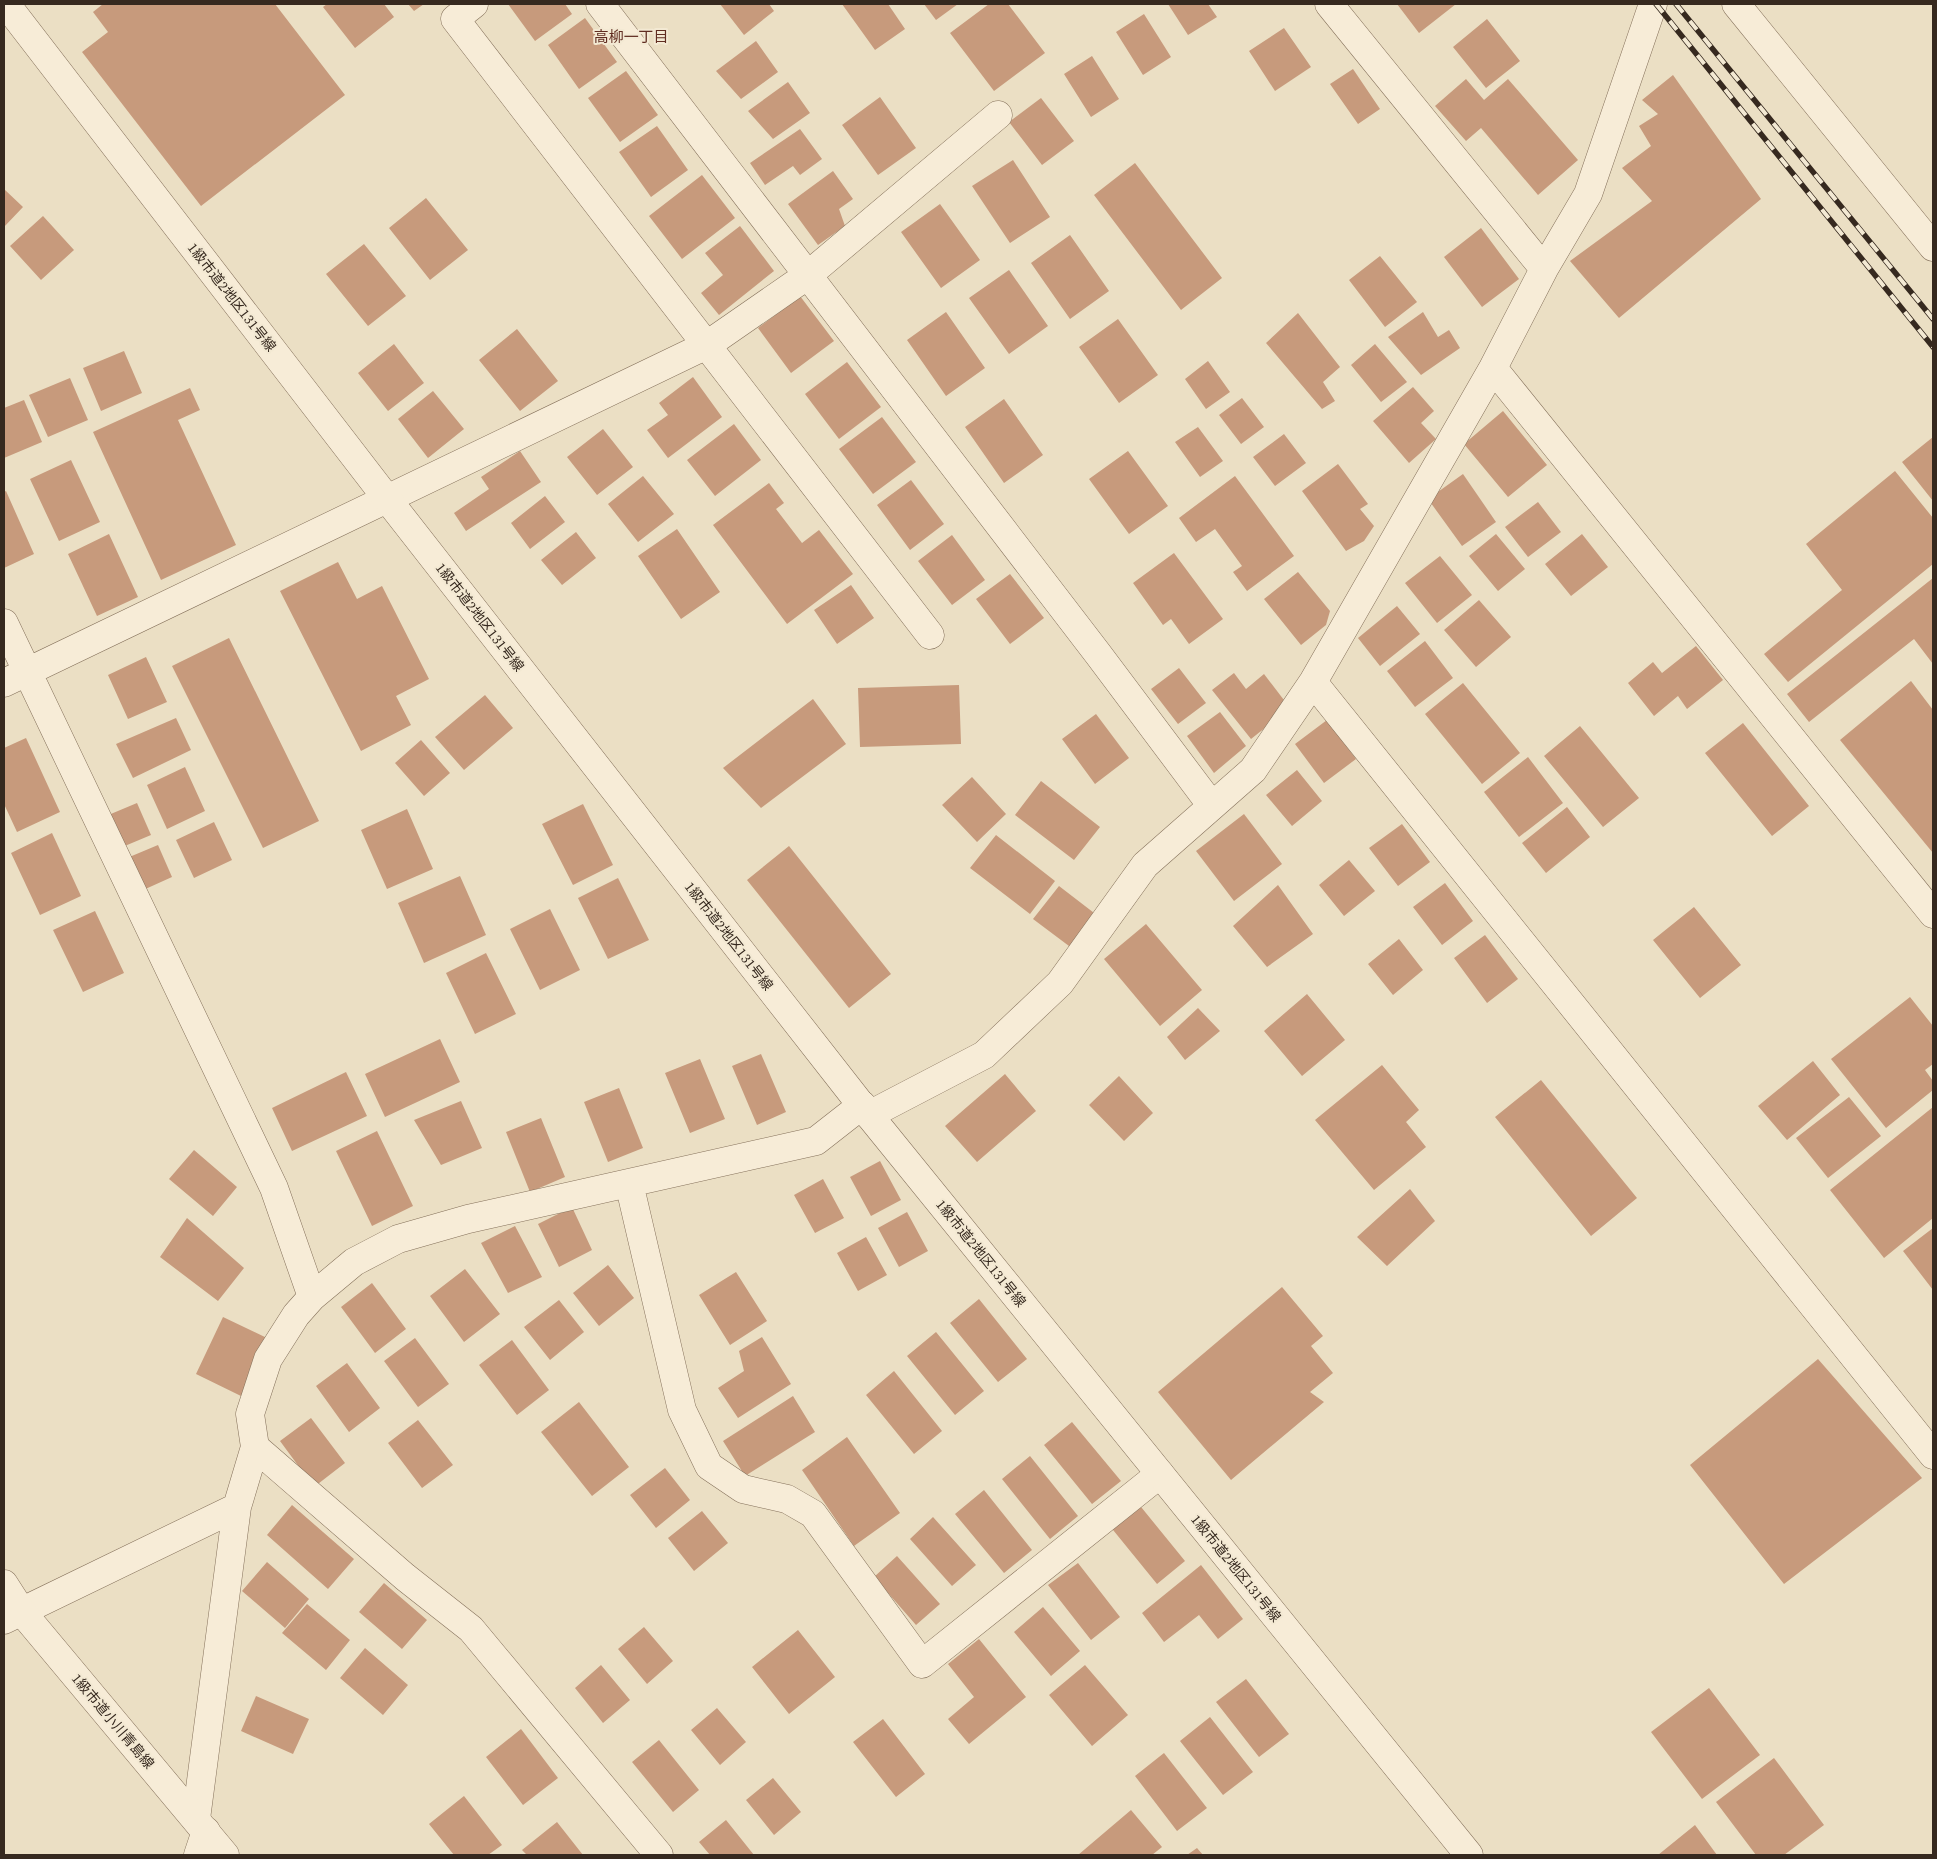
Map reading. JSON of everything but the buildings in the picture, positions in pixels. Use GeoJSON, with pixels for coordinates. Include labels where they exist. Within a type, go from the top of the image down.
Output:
{"type":"FeatureCollection","features":[{"type":"Feature","properties":{"kind":"street","name":"1級市道2地区131号線"},"geometry":{"type":"LineString","coordinates":[[6,4],[388,500],[866,1110],[1469,1855]]}},
{"type":"Feature","properties":{"kind":"street"},"geometry":{"type":"LineString","coordinates":[[474,4],[455,18],[930,635]]}},
{"type":"Feature","properties":{"kind":"street"},"geometry":{"type":"LineString","coordinates":[[600,4],[1098,654],[1212,806]]}},
{"type":"Feature","properties":{"kind":"street"},"geometry":{"type":"LineString","coordinates":[[1329,4],[1544,269]]}},
{"type":"Feature","properties":{"kind":"street"},"geometry":{"type":"LineString","coordinates":[[200,1835],[237,1508],[255,1446],[250,1414],[268,1358],[296,1315],[312,1297],[354,1262],[398,1239],[468,1219],[816,1142],[866,1110],[984,1054],[1060,982],[1145,865],[1253,770],[1313,682],[1493,368],[1544,269],[1588,194],[1653,4]]}},
{"type":"Feature","properties":{"kind":"street"},"geometry":{"type":"LineString","coordinates":[[1736,4],[1933,246]]}},
{"type":"Feature","properties":{"kind":"street"},"geometry":{"type":"LineString","coordinates":[[15,678],[707,345],[808,275],[998,115]]}},
{"type":"Feature","properties":{"kind":"street"},"geometry":{"type":"LineString","coordinates":[[1493,368],[1933,914]]}},
{"type":"Feature","properties":{"kind":"street"},"geometry":{"type":"LineString","coordinates":[[4,623],[15,678],[274,1188],[312,1297]]}},
{"type":"Feature","properties":{"kind":"street"},"geometry":{"type":"LineString","coordinates":[[1313,682],[1933,1455]]}},
{"type":"Feature","properties":{"kind":"street"},"geometry":{"type":"LineString","coordinates":[[629,1183],[682,1410],[709,1466],[743,1489],[787,1499],[813,1514],[922,1664],[1160,1474]]}},
{"type":"Feature","properties":{"kind":"street"},"geometry":{"type":"LineString","coordinates":[[255,1446],[404,1578],[471,1629],[659,1855]]}},
{"type":"Feature","properties":{"kind":"street"},"geometry":{"type":"LineString","coordinates":[[13,1616],[237,1508]]}},
{"type":"Feature","properties":{"kind":"street","name":"1級市道小川青島線"},"geometry":{"type":"LineString","coordinates":[[4,1584],[13,1616],[200,1835],[225,1855]]}},
{"type":"Feature","properties":{"kind":"railway"},"geometry":{"type":"LineString","coordinates":[[1656,4],[1933,347]]}},
{"type":"Feature","properties":{"kind":"railway"},"geometry":{"type":"LineString","coordinates":[[1676,4],[1933,319]]}},
{"type":"Feature","properties":{"kind":"district","name":"高柳一丁目"},"geometry":{"type":"Point","coordinates":[631,37]}}]}
